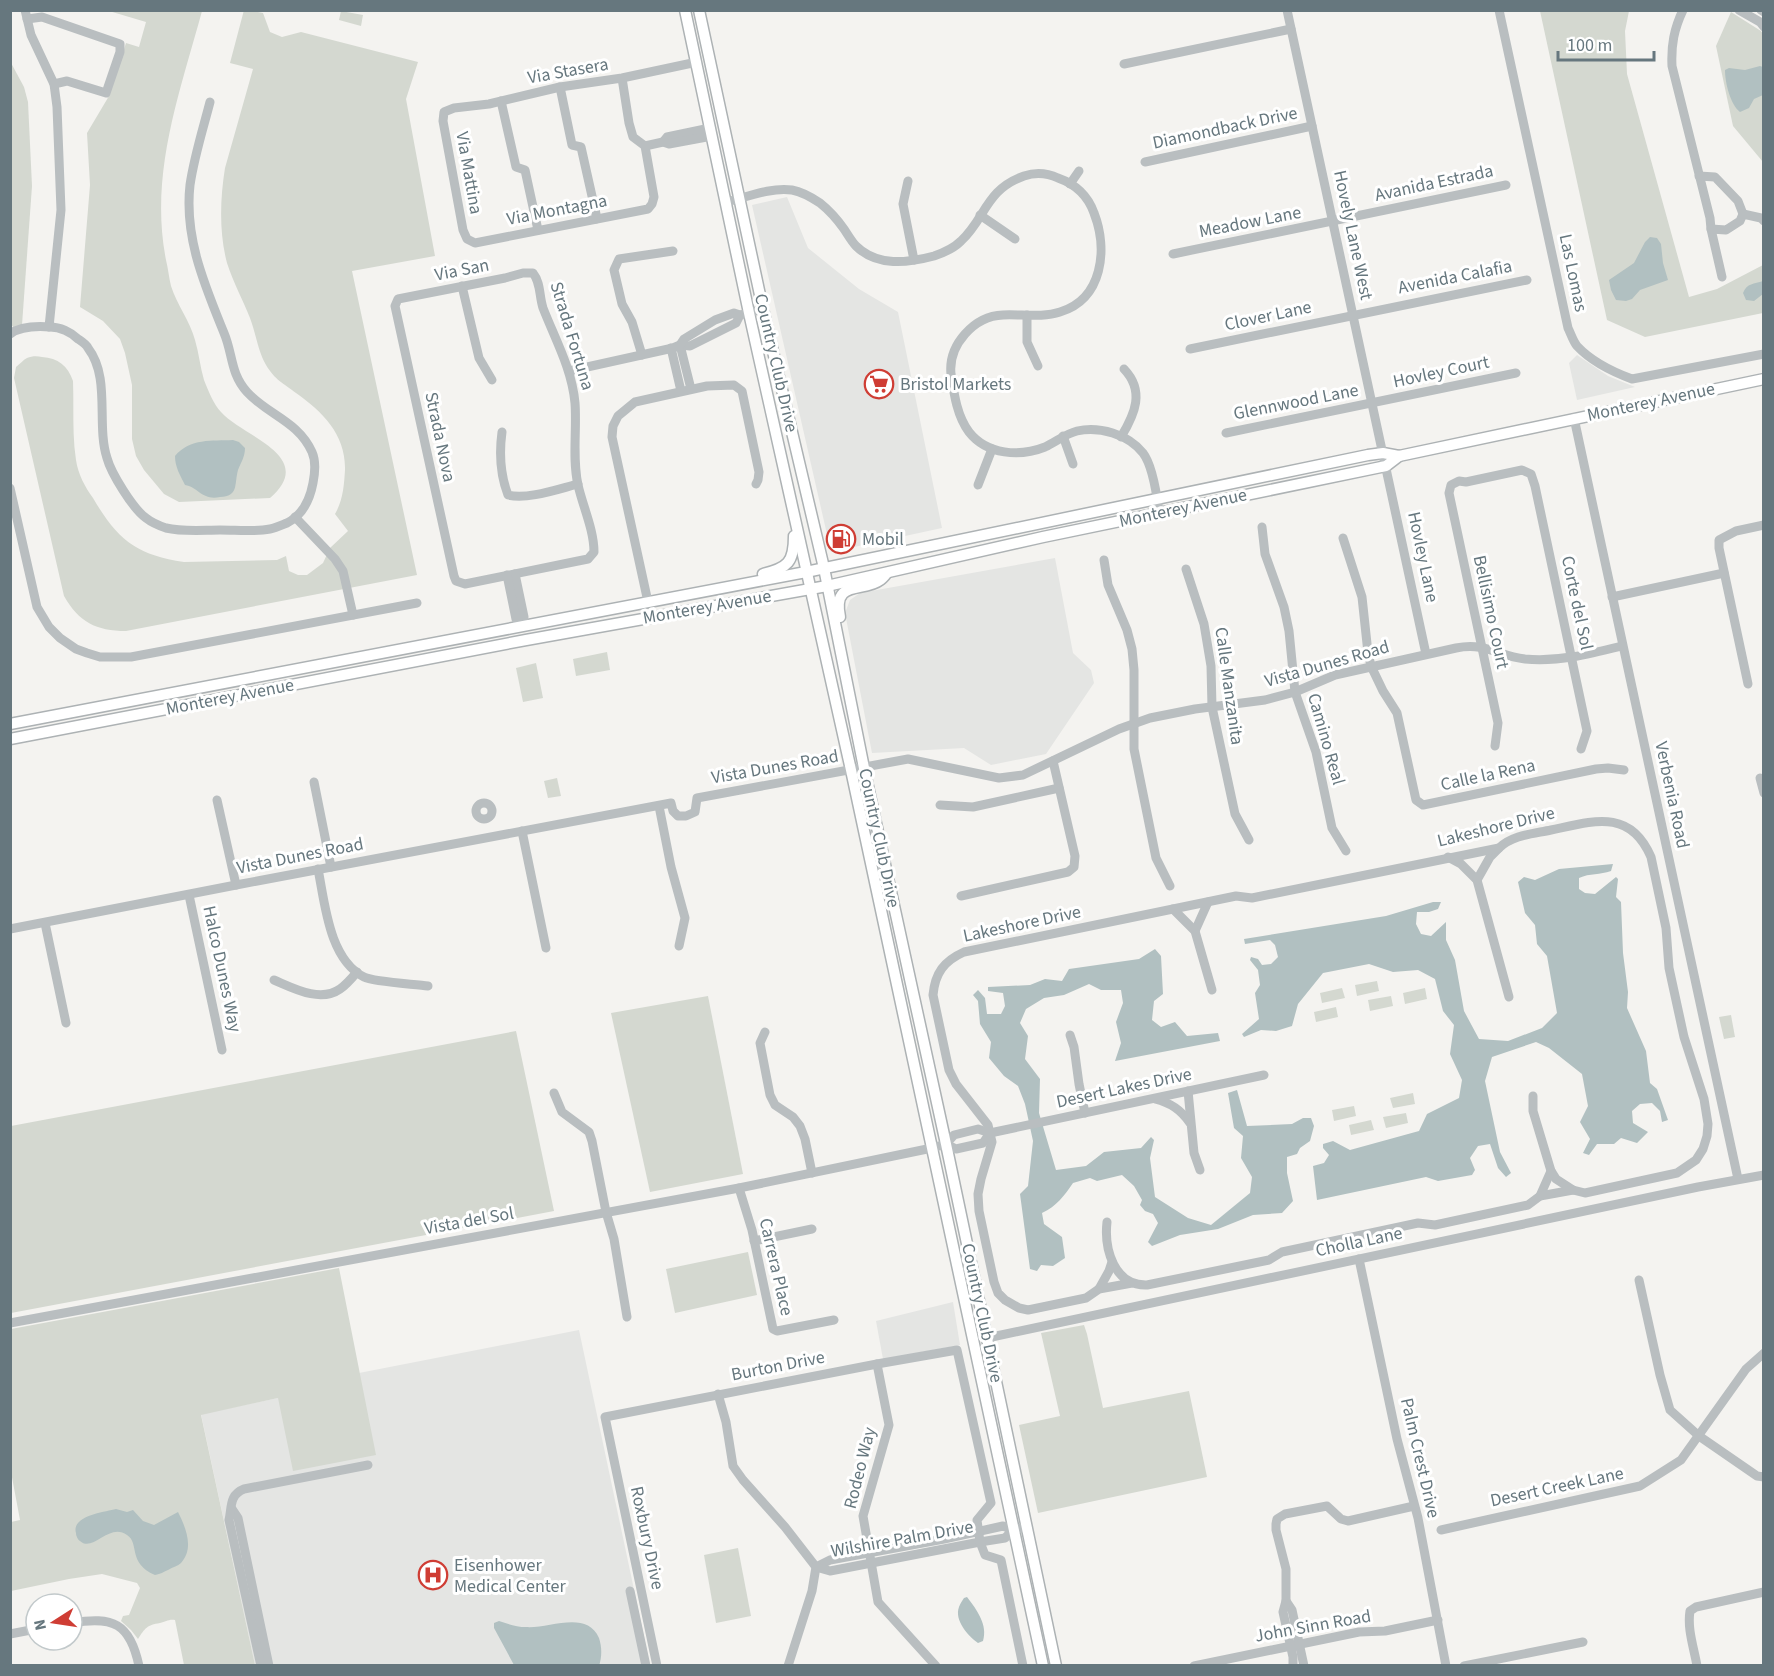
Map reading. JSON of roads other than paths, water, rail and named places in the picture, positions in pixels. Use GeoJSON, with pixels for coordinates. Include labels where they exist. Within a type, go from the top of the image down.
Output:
{"type":"FeatureCollection","features":[{"type":"Feature","properties":{"kind":"main road","name":"Country Club Drive"},"geometry":{"type":"LineString","coordinates":[[686,10],[727,202],[745,314],[795,521],[851,770],[1043,1665]]}},
{"type":"Feature","properties":{"kind":"main road","name":"Country Club Drive"},"geometry":{"type":"LineString","coordinates":[[699,10],[763,309],[824,568],[864,768],[1056,1665]]}},
{"type":"Feature","properties":{"kind":"main road","name":"Monterey Avenue"},"geometry":{"type":"LineString","coordinates":[[10,724],[806,572],[1383,453],[1399,456],[1764,379]]}},
{"type":"Feature","properties":{"kind":"main road","name":"Monterey Avenue"},"geometry":{"type":"LineString","coordinates":[[10,739],[469,651],[827,586],[1159,512],[1386,466],[1399,456]]}},
{"type":"Feature","properties":{"kind":"main road"},"geometry":{"type":"LineString","coordinates":[[729,587],[782,568],[789,562],[794,551],[795,521]]}},
{"type":"Feature","properties":{"kind":"main road"},"geometry":{"type":"LineString","coordinates":[[842,658],[845,645],[838,607],[842,595],[849,589],[880,581],[887,572]]}},
{"type":"Feature","properties":{"kind":"main road"},"geometry":{"type":"LineString","coordinates":[[469,651],[486,641],[514,636],[522,626]]}},
{"type":"Feature","properties":{"kind":"main road"},"geometry":{"type":"LineString","coordinates":[[43,733],[56,719],[94,708]]}},
{"type":"Feature","properties":{"kind":"main road"},"geometry":{"type":"LineString","coordinates":[[965,1306],[976,1335],[979,1338],[987,1338]]}},
{"type":"Feature","properties":{"kind":"street","name":"Hovely Lane West"},"geometry":{"type":"LineString","coordinates":[[1287,10],[1386,466]]}},
{"type":"Feature","properties":{"kind":"street","name":"Las Lomas"},"geometry":{"type":"LineString","coordinates":[[1499,10],[1568,328],[1576,345],[1611,370],[1632,379],[1764,354]]}},
{"type":"Feature","properties":{"kind":"street"},"geometry":{"type":"LineString","coordinates":[[1683,10],[1671,47],[1672,66],[1710,218],[1722,277]]}},
{"type":"Feature","properties":{"kind":"street"},"geometry":{"type":"LineString","coordinates":[[1739,10],[1760,22],[1764,27]]}},
{"type":"Feature","properties":{"kind":"street"},"geometry":{"type":"LineString","coordinates":[[49,327],[61,201],[57,107],[54,84],[31,35],[26,15],[42,17],[120,44],[120,52],[106,93],[68,81],[54,84]]}},
{"type":"Feature","properties":{"kind":"street"},"geometry":{"type":"LineString","coordinates":[[1124,64],[1291,29]]}},
{"type":"Feature","properties":{"kind":"street","name":"Via Stasera"},"geometry":{"type":"LineString","coordinates":[[444,112],[454,108],[501,101],[560,87],[622,78],[697,62]]}},
{"type":"Feature","properties":{"kind":"street"},"geometry":{"type":"LineString","coordinates":[[622,78],[633,136],[645,146],[663,142],[667,137],[711,132]]}},
{"type":"Feature","properties":{"kind":"street"},"geometry":{"type":"LineString","coordinates":[[560,87],[572,145],[581,147],[596,219]]}},
{"type":"Feature","properties":{"kind":"street"},"geometry":{"type":"LineString","coordinates":[[501,101],[516,167],[525,170],[538,230]]}},
{"type":"Feature","properties":{"kind":"street"},"geometry":{"type":"LineString","coordinates":[[10,334],[32,327],[49,327],[72,333],[89,348],[100,378],[107,459],[132,505],[146,518],[166,528],[272,529],[289,522],[304,509],[311,496],[315,476],[314,456],[308,442],[299,431],[259,403],[237,379],[226,336],[206,291],[193,246],[190,187],[210,102]]}},
{"type":"Feature","properties":{"kind":"street","name":"Via Mattina"},"geometry":{"type":"LineString","coordinates":[[444,112],[443,121],[449,155],[463,230],[467,239]]}},
{"type":"Feature","properties":{"kind":"street","name":"Diamondback Drive"},"geometry":{"type":"LineString","coordinates":[[1145,162],[1312,126]]}},
{"type":"Feature","properties":{"kind":"street","name":"Via Montagna"},"geometry":{"type":"LineString","coordinates":[[467,239],[475,243],[648,209],[654,197],[645,146]]}},
{"type":"Feature","properties":{"kind":"street"},"geometry":{"type":"LineString","coordinates":[[1070,184],[1079,171]]}},
{"type":"Feature","properties":{"kind":"street"},"geometry":{"type":"LineString","coordinates":[[727,202],[791,190],[808,195],[833,214],[856,246],[871,258],[891,262],[914,260],[951,249],[961,241],[1002,186],[1015,179],[1031,173],[1047,173],[1070,184],[1086,196],[1098,225],[1102,256],[1098,273],[1084,296],[1074,305],[1059,312],[1002,315],[987,319],[965,332],[957,344],[951,370],[960,419],[971,435],[986,447],[1002,452],[1022,453],[1045,447],[1063,436],[1078,431],[1110,432],[1121,437],[1143,453],[1149,466],[1159,512]]}},
{"type":"Feature","properties":{"kind":"street"},"geometry":{"type":"LineString","coordinates":[[1700,176],[1716,177],[1738,201],[1743,214],[1740,221],[1726,230],[1711,229]]}},
{"type":"Feature","properties":{"kind":"street"},"geometry":{"type":"LineString","coordinates":[[908,182],[903,204],[914,260]]}},
{"type":"Feature","properties":{"kind":"street","name":"Avanida Estrada"},"geometry":{"type":"LineString","coordinates":[[1333,222],[1506,185]]}},
{"type":"Feature","properties":{"kind":"street"},"geometry":{"type":"LineString","coordinates":[[1743,214],[1761,218],[1764,222]]}},
{"type":"Feature","properties":{"kind":"street"},"geometry":{"type":"LineString","coordinates":[[980,215],[1015,239]]}},
{"type":"Feature","properties":{"kind":"street","name":"Meadow Lane"},"geometry":{"type":"LineString","coordinates":[[1173,254],[1333,222]]}},
{"type":"Feature","properties":{"kind":"street"},"geometry":{"type":"LineString","coordinates":[[642,355],[632,322],[622,304],[614,270],[619,259],[673,250]]}},
{"type":"Feature","properties":{"kind":"street","name":"Via San"},"geometry":{"type":"LineString","coordinates":[[398,299],[523,273],[533,273]]}},
{"type":"Feature","properties":{"kind":"street","name":"Strada Fortuna"},"geometry":{"type":"LineString","coordinates":[[511,574],[588,558],[594,552],[578,484],[575,403],[562,351],[542,306],[538,280],[533,273]]}},
{"type":"Feature","properties":{"kind":"street","name":"Avenida Calafia"},"geometry":{"type":"LineString","coordinates":[[1353,314],[1527,280]]}},
{"type":"Feature","properties":{"kind":"street"},"geometry":{"type":"LineString","coordinates":[[462,286],[479,358],[492,380]]}},
{"type":"Feature","properties":{"kind":"street","name":"Strada Nova"},"geometry":{"type":"LineString","coordinates":[[398,299],[395,306],[396,314],[460,583],[511,574]]}},
{"type":"Feature","properties":{"kind":"street"},"geometry":{"type":"LineString","coordinates":[[568,371],[675,347],[715,320],[734,313],[745,314],[763,309]]}},
{"type":"Feature","properties":{"kind":"street","name":"Clover Lane"},"geometry":{"type":"LineString","coordinates":[[1190,349],[1353,314]]}},
{"type":"Feature","properties":{"kind":"street"},"geometry":{"type":"LineString","coordinates":[[1027,315],[1027,342],[1038,366]]}},
{"type":"Feature","properties":{"kind":"street"},"geometry":{"type":"LineString","coordinates":[[675,347],[686,390]]}},
{"type":"Feature","properties":{"kind":"street"},"geometry":{"type":"LineString","coordinates":[[1121,437],[1133,418],[1136,405],[1132,378],[1124,369]]}},
{"type":"Feature","properties":{"kind":"street","name":"Hovley Court"},"geometry":{"type":"LineString","coordinates":[[1373,404],[1516,373]]}},
{"type":"Feature","properties":{"kind":"street"},"geometry":{"type":"LineString","coordinates":[[648,602],[612,437],[613,426],[618,416],[635,402],[686,390],[734,385],[742,392],[759,472],[756,484]]}},
{"type":"Feature","properties":{"kind":"street","name":"Glennwood Lane"},"geometry":{"type":"LineString","coordinates":[[1226,433],[1373,404]]}},
{"type":"Feature","properties":{"kind":"street","name":"Verbenia Road"},"geometry":{"type":"LineString","coordinates":[[1574,418],[1738,1179]]}},
{"type":"Feature","properties":{"kind":"street"},"geometry":{"type":"LineString","coordinates":[[502,432],[499,460],[508,495],[517,498],[578,484]]}},
{"type":"Feature","properties":{"kind":"street"},"geometry":{"type":"LineString","coordinates":[[1063,436],[1073,464]]}},
{"type":"Feature","properties":{"kind":"street"},"geometry":{"type":"LineString","coordinates":[[978,485],[992,449]]}},
{"type":"Feature","properties":{"kind":"street","name":"Hovley Lane"},"geometry":{"type":"LineString","coordinates":[[1386,466],[1426,654]]}},
{"type":"Feature","properties":{"kind":"street","name":"Bellisimo Court"},"geometry":{"type":"LineString","coordinates":[[1495,746],[1498,723],[1449,493],[1451,485],[1460,481],[1466,482],[1522,470]]}},
{"type":"Feature","properties":{"kind":"street","name":"Corte del Sol"},"geometry":{"type":"LineString","coordinates":[[1522,470],[1531,474],[1535,486],[1572,658],[1587,731],[1581,749]]}},
{"type":"Feature","properties":{"kind":"street"},"geometry":{"type":"LineString","coordinates":[[10,488],[37,607],[49,627],[60,638],[76,649],[100,657],[131,657],[417,603]]}},
{"type":"Feature","properties":{"kind":"street"},"geometry":{"type":"LineString","coordinates":[[295,517],[335,559],[343,571],[353,615]]}},
{"type":"Feature","properties":{"kind":"street"},"geometry":{"type":"LineString","coordinates":[[1748,684],[1719,540],[1736,531],[1764,525]]}},
{"type":"Feature","properties":{"kind":"street","name":"Camino Real"},"geometry":{"type":"LineString","coordinates":[[1262,527],[1265,554],[1284,607],[1289,631],[1294,692],[1316,752],[1332,828],[1346,852]]}},
{"type":"Feature","properties":{"kind":"street","name":"Calle la Rena"},"geometry":{"type":"LineString","coordinates":[[1343,538],[1362,597],[1371,666],[1397,713],[1416,800],[1424,805],[1596,769],[1624,770]]}},
{"type":"Feature","properties":{"kind":"street"},"geometry":{"type":"LineString","coordinates":[[1104,560],[1108,585],[1127,630],[1132,649],[1134,749],[1156,858],[1170,885]]}},
{"type":"Feature","properties":{"kind":"street","name":"Calle Manzanita"},"geometry":{"type":"LineString","coordinates":[[1186,569],[1199,606],[1208,644],[1212,707],[1235,814],[1249,840]]}},
{"type":"Feature","properties":{"kind":"street"},"geometry":{"type":"LineString","coordinates":[[1612,597],[1724,573]]}},
{"type":"Feature","properties":{"kind":"street"},"geometry":{"type":"LineString","coordinates":[[511,574],[516,600],[516,619],[522,626]]}},
{"type":"Feature","properties":{"kind":"street","name":"Vista Dunes Road"},"geometry":{"type":"LineString","coordinates":[[10,929],[670,803],[673,812],[678,816],[686,816],[695,812],[697,798],[892,761],[908,759],[999,778],[1023,775],[1133,724],[1170,713],[1265,700],[1294,692],[1335,675],[1468,645],[1493,650],[1510,657],[1547,660],[1572,658],[1622,646]]}},
{"type":"Feature","properties":{"kind":"street"},"geometry":{"type":"LineString","coordinates":[[961,896],[1068,872],[1074,867],[1075,856],[1053,761]]}},
{"type":"Feature","properties":{"kind":"street"},"geometry":{"type":"LineString","coordinates":[[1760,778],[1764,793]]}},
{"type":"Feature","properties":{"kind":"street"},"geometry":{"type":"LineString","coordinates":[[314,782],[331,867]]}},
{"type":"Feature","properties":{"kind":"street"},"geometry":{"type":"LineString","coordinates":[[940,805],[973,807],[1059,788]]}},
{"type":"Feature","properties":{"kind":"street"},"geometry":{"type":"LineString","coordinates":[[217,800],[236,885]]}},
{"type":"Feature","properties":{"kind":"street"},"geometry":{"type":"LineString","coordinates":[[659,806],[671,867],[685,918],[679,946]]}},
{"type":"Feature","properties":{"kind":"street"},"geometry":{"type":"LineString","coordinates":[[485,818],[488,837]]}},
{"type":"Feature","properties":{"kind":"street","name":"Lakeshore Drive"},"geometry":{"type":"LineString","coordinates":[[1593,821],[1621,824],[1640,838],[1646,846],[1651,857],[1666,928],[1669,968],[1684,1037],[1704,1099],[1708,1124],[1703,1149],[1696,1160],[1677,1173],[1668,1176],[1585,1193],[1573,1190],[1540,1196],[1528,1205],[1435,1225],[1418,1223],[1316,1244],[1282,1252],[1269,1260],[1147,1285],[1132,1282],[1099,1289],[1086,1298],[1028,1310],[1011,1305],[998,1293],[979,1211],[978,1194],[992,1142],[987,1125],[956,1084],[949,1070],[933,995],[937,973],[944,964],[964,952],[1236,896],[1252,898],[1498,848],[1513,838],[1593,821]]}},
{"type":"Feature","properties":{"kind":"street"},"geometry":{"type":"LineString","coordinates":[[522,831],[546,948]]}},
{"type":"Feature","properties":{"kind":"street"},"geometry":{"type":"LineString","coordinates":[[1477,880],[1498,848]]}},
{"type":"Feature","properties":{"kind":"street"},"geometry":{"type":"LineString","coordinates":[[1448,858],[1461,864],[1477,880],[1509,997]]}},
{"type":"Feature","properties":{"kind":"street"},"geometry":{"type":"LineString","coordinates":[[318,869],[337,948],[348,966],[365,978],[428,986]]}},
{"type":"Feature","properties":{"kind":"street","name":"Halco Dunes Way"},"geometry":{"type":"LineString","coordinates":[[189,895],[222,1050]]}},
{"type":"Feature","properties":{"kind":"street"},"geometry":{"type":"LineString","coordinates":[[1195,931],[1208,902]]}},
{"type":"Feature","properties":{"kind":"street"},"geometry":{"type":"LineString","coordinates":[[1173,909],[1195,931],[1212,990]]}},
{"type":"Feature","properties":{"kind":"street"},"geometry":{"type":"LineString","coordinates":[[45,923],[66,1023]]}},
{"type":"Feature","properties":{"kind":"street"},"geometry":{"type":"LineString","coordinates":[[274,980],[302,992],[321,994],[338,990],[357,972]]}},
{"type":"Feature","properties":{"kind":"street"},"geometry":{"type":"LineString","coordinates":[[765,1032],[760,1043],[770,1095],[775,1105],[793,1117],[800,1126],[812,1173]]}},
{"type":"Feature","properties":{"kind":"street"},"geometry":{"type":"LineString","coordinates":[[1070,1035],[1085,1113]]}},
{"type":"Feature","properties":{"kind":"street","name":"Desert Lakes Drive"},"geometry":{"type":"LineString","coordinates":[[932,1148],[946,1144],[954,1135],[962,1132],[978,1129],[990,1133],[1264,1075]]}},
{"type":"Feature","properties":{"kind":"street"},"geometry":{"type":"LineString","coordinates":[[1188,1091],[1194,1153],[1200,1170]]}},
{"type":"Feature","properties":{"kind":"street"},"geometry":{"type":"LineString","coordinates":[[554,1093],[562,1112],[589,1132],[592,1141],[606,1212],[614,1239],[627,1317]]}},
{"type":"Feature","properties":{"kind":"street"},"geometry":{"type":"LineString","coordinates":[[1533,1096],[1533,1111],[1551,1171],[1556,1179],[1573,1190]]}},
{"type":"Feature","properties":{"kind":"street"},"geometry":{"type":"LineString","coordinates":[[1153,1099],[1165,1101],[1176,1107],[1191,1124]]}},
{"type":"Feature","properties":{"kind":"street","name":"Desert Lakes Drive"},"geometry":{"type":"LineString","coordinates":[[946,1144],[956,1149],[983,1143],[990,1133]]}},
{"type":"Feature","properties":{"kind":"street","name":"Vista del Sol"},"geometry":{"type":"LineString","coordinates":[[10,1323],[739,1188],[932,1148]]}},
{"type":"Feature","properties":{"kind":"street"},"geometry":{"type":"LineString","coordinates":[[1540,1196],[1551,1171]]}},
{"type":"Feature","properties":{"kind":"street","name":"Cholla Lane"},"geometry":{"type":"LineString","coordinates":[[987,1338],[1764,1175]]}},
{"type":"Feature","properties":{"kind":"street","name":"Carrera Place"},"geometry":{"type":"LineString","coordinates":[[739,1188],[754,1241],[773,1329],[777,1331],[834,1320]]}},
{"type":"Feature","properties":{"kind":"street"},"geometry":{"type":"LineString","coordinates":[[1107,1222],[1105,1236],[1112,1262],[1120,1275],[1132,1282]]}},
{"type":"Feature","properties":{"kind":"street"},"geometry":{"type":"LineString","coordinates":[[754,1241],[812,1229]]}},
{"type":"Feature","properties":{"kind":"street","name":"Palm Crest Drive"},"geometry":{"type":"LineString","coordinates":[[1359,1259],[1397,1439],[1414,1506],[1446,1665]]}},
{"type":"Feature","properties":{"kind":"street"},"geometry":{"type":"LineString","coordinates":[[1099,1289],[1112,1262]]}},
{"type":"Feature","properties":{"kind":"street"},"geometry":{"type":"LineString","coordinates":[[1639,1280],[1670,1410],[1699,1436],[1757,1476],[1764,1477]]}},
{"type":"Feature","properties":{"kind":"street","name":"Burton Drive"},"geometry":{"type":"LineString","coordinates":[[605,1416],[957,1350],[991,1503],[977,1520],[979,1537]]}},
{"type":"Feature","properties":{"kind":"street","name":"Desert Creek Lane"},"geometry":{"type":"LineString","coordinates":[[1441,1530],[1640,1486],[1681,1460],[1746,1370],[1764,1353]]}},
{"type":"Feature","properties":{"kind":"street","name":"Rodeo Way"},"geometry":{"type":"LineString","coordinates":[[877,1364],[889,1425],[863,1516],[878,1602],[936,1665]]}},
{"type":"Feature","properties":{"kind":"street"},"geometry":{"type":"LineString","coordinates":[[718,1394],[726,1422],[733,1466],[816,1567],[812,1591],[788,1665]]}},
{"type":"Feature","properties":{"kind":"street","name":"Roxbury Drive"},"geometry":{"type":"LineString","coordinates":[[605,1416],[657,1665]]}},
{"type":"Feature","properties":{"kind":"street"},"geometry":{"type":"LineString","coordinates":[[261,1665],[229,1520],[234,1495],[244,1489],[368,1465]]}},
{"type":"Feature","properties":{"kind":"street"},"geometry":{"type":"LineString","coordinates":[[1293,1665],[1295,1645],[1292,1610],[1286,1601],[1287,1574],[1276,1530],[1277,1519],[1286,1514],[1327,1506],[1341,1519],[1348,1521],[1414,1506]]}},
{"type":"Feature","properties":{"kind":"street"},"geometry":{"type":"LineString","coordinates":[[231,1509],[238,1518],[269,1665]]}},
{"type":"Feature","properties":{"kind":"street","name":"Wilshire Palm Drive"},"geometry":{"type":"LineString","coordinates":[[816,1567],[830,1571],[870,1558],[979,1537],[1005,1539],[1013,1530],[1026,1527]]}},
{"type":"Feature","properties":{"kind":"street"},"geometry":{"type":"LineString","coordinates":[[979,1537],[985,1555],[1001,1560],[1023,1665]]}},
{"type":"Feature","properties":{"kind":"street"},"geometry":{"type":"LineString","coordinates":[[630,1591],[646,1665]]}},
{"type":"Feature","properties":{"kind":"street"},"geometry":{"type":"LineString","coordinates":[[1697,1665],[1688,1619],[1690,1611],[1696,1607],[1764,1592]]}},
{"type":"Feature","properties":{"kind":"street"},"geometry":{"type":"LineString","coordinates":[[84,1622],[104,1620],[116,1624],[126,1632],[133,1643],[140,1665]]}},
{"type":"Feature","properties":{"kind":"street","name":"John Sinn Road"},"geometry":{"type":"LineString","coordinates":[[1194,1665],[1359,1632],[1385,1631],[1438,1620]]}},
{"type":"Feature","properties":{"kind":"street"},"geometry":{"type":"LineString","coordinates":[[1464,1665],[1583,1642]]}},
{"type":"Feature","properties":{"kind":"street"},"geometry":{"type":"LineString","coordinates":[[1295,1645],[1304,1665]]}},
{"type":"Feature","properties":{"kind":"place","name":"Bristol Markets"},"geometry":{"type":"Point","coordinates":[879,384]}},
{"type":"Feature","properties":{"kind":"place","name":"Mobil"},"geometry":{"type":"Point","coordinates":[841,539]}},
{"type":"Feature","properties":{"kind":"place","name":"Eisenhower Medical Center"},"geometry":{"type":"Point","coordinates":[433,1575]}}]}
